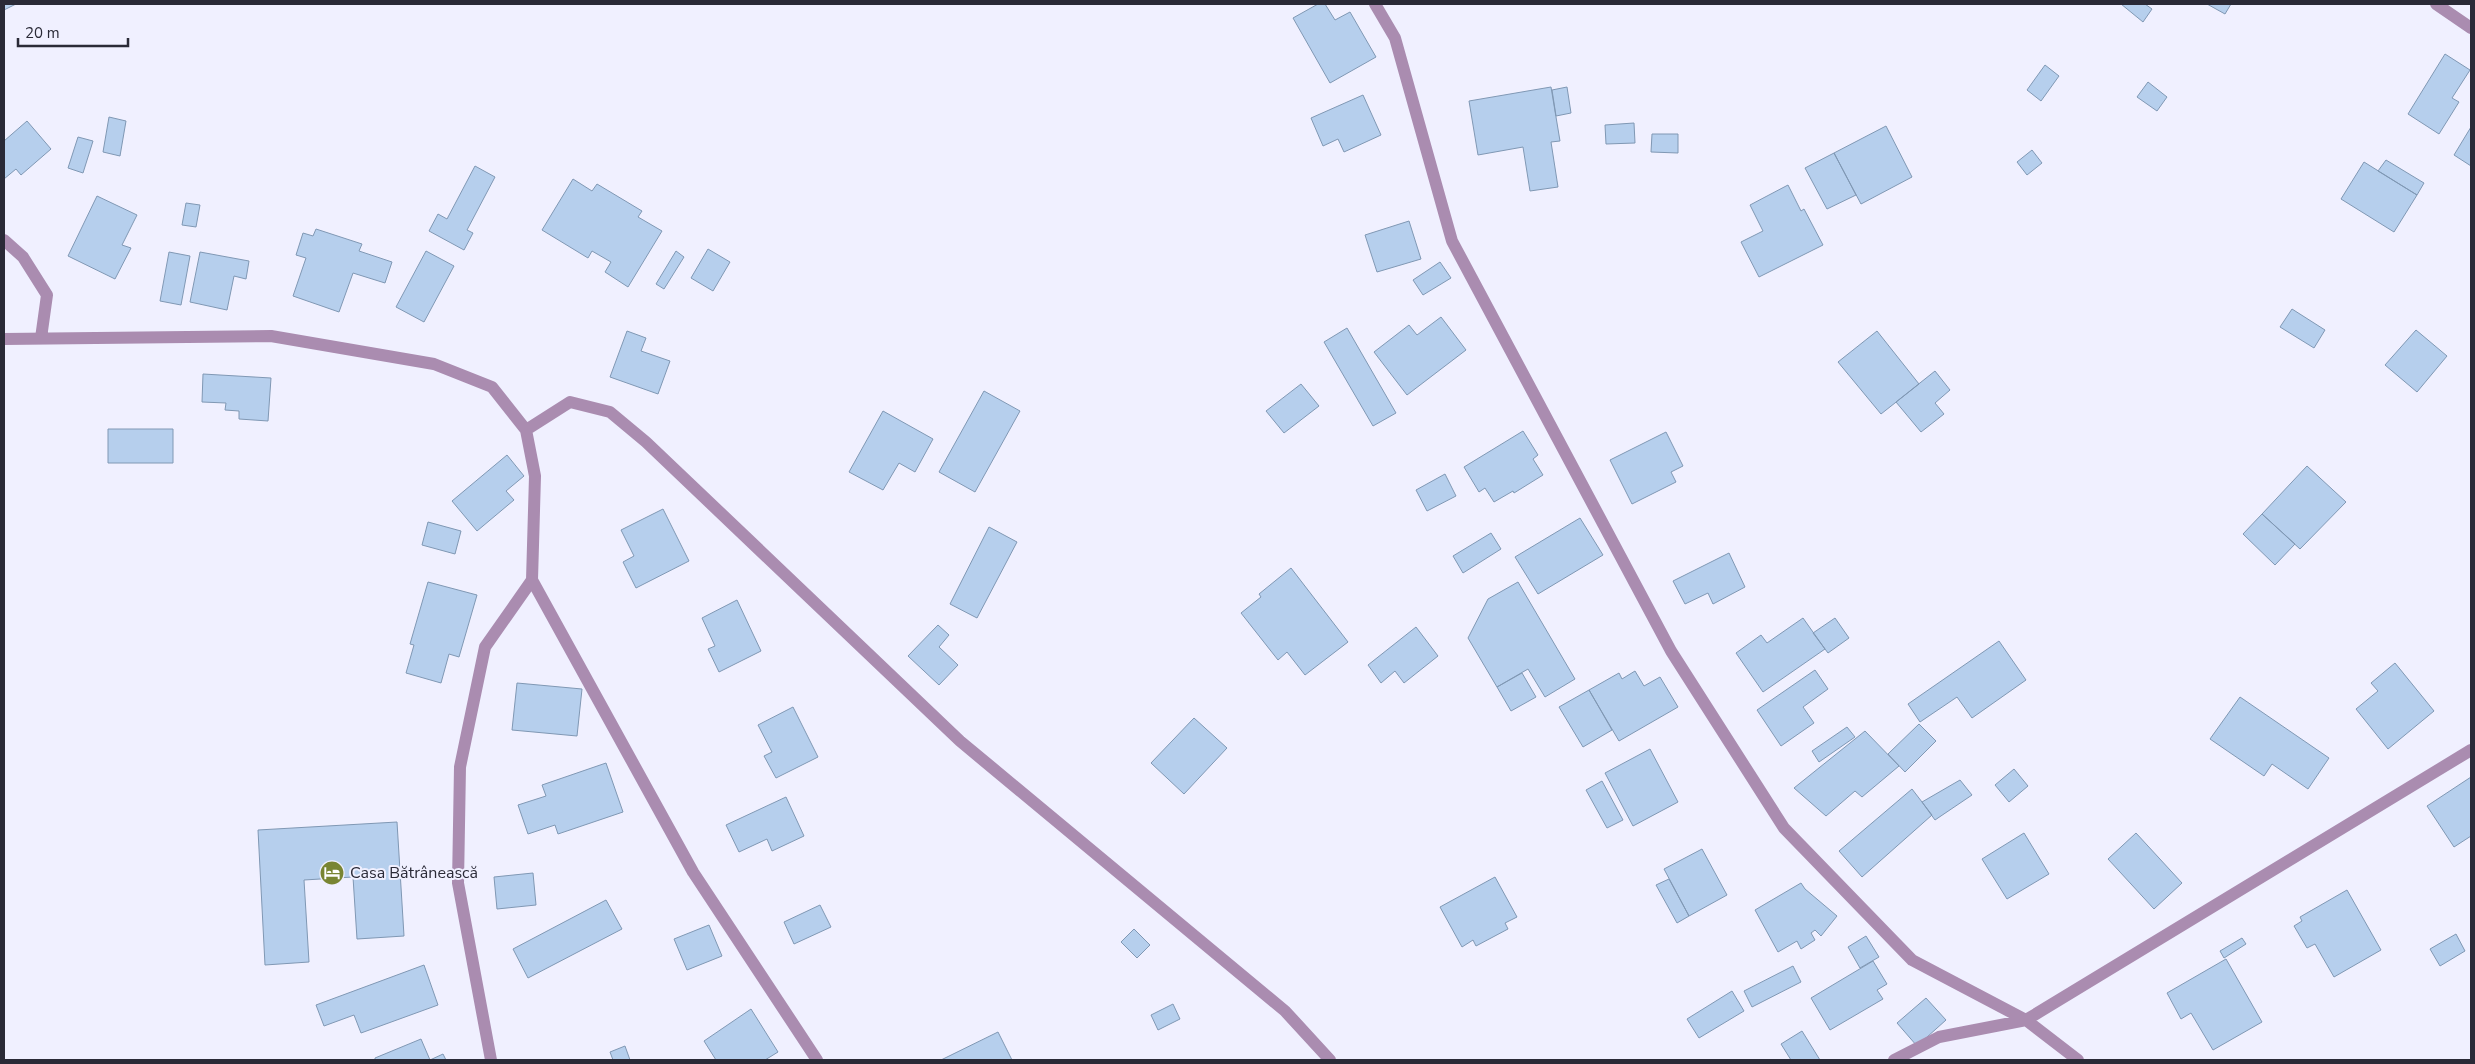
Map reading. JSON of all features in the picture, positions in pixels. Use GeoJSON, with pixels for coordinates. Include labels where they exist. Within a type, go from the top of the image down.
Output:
{"type":"FeatureCollection","features":[{"type":"Feature","properties":{"kind":"street"},"geometry":{"type":"LineString","coordinates":[[1375,4],[1394,38],[1452,241],[1671,651],[1784,828],[1912,960],[2026,1020],[2078,1060]]}},
{"type":"Feature","properties":{"kind":"street"},"geometry":{"type":"LineString","coordinates":[[2436,4],[2471,28]]}},
{"type":"Feature","properties":{"kind":"street"},"geometry":{"type":"LineString","coordinates":[[4,240],[23,257],[47,295],[41,338]]}},
{"type":"Feature","properties":{"kind":"street"},"geometry":{"type":"LineString","coordinates":[[4,339],[270,336],[434,364],[492,387],[526,430],[535,476],[532,580],[693,872],[817,1060]]}},
{"type":"Feature","properties":{"kind":"street"},"geometry":{"type":"LineString","coordinates":[[526,430],[570,402],[610,412],[646,442],[960,741],[1285,1012],[1330,1060]]}},
{"type":"Feature","properties":{"kind":"street"},"geometry":{"type":"LineString","coordinates":[[492,1060],[458,883],[460,767],[485,648],[532,580]]}},
{"type":"Feature","properties":{"kind":"street"},"geometry":{"type":"LineString","coordinates":[[1894,1060],[1939,1037],[2026,1020],[2471,750]]}},
{"type":"Feature","properties":{"kind":"building"},"geometry":{"type":"Polygon","coordinates":[[[4,4],[16,4],[4,10],[4,4]]]}},
{"type":"Feature","properties":{"kind":"building"},"geometry":{"type":"Polygon","coordinates":[[[1318,4],[1325,4],[1335,20],[1350,12],[1376,57],[1330,83],[1293,18],[1318,4]]]}},
{"type":"Feature","properties":{"kind":"building"},"geometry":{"type":"Polygon","coordinates":[[[2121,4],[2145,4],[2152,9],[2143,22],[2121,4]]]}},
{"type":"Feature","properties":{"kind":"building"},"geometry":{"type":"Polygon","coordinates":[[[2207,4],[2231,4],[2225,14],[2207,4]]]}},
{"type":"Feature","properties":{"kind":"building"},"geometry":{"type":"Polygon","coordinates":[[[2445,54],[2470,70],[2452,98],[2459,102],[2439,134],[2408,114],[2445,54]]]}},
{"type":"Feature","properties":{"kind":"building"},"geometry":{"type":"Polygon","coordinates":[[[2045,65],[2059,76],[2041,101],[2027,90],[2045,65]]]}},
{"type":"Feature","properties":{"kind":"building"},"geometry":{"type":"Polygon","coordinates":[[[2148,82],[2167,97],[2157,111],[2137,97],[2148,82]]]}},
{"type":"Feature","properties":{"kind":"building"},"geometry":{"type":"Polygon","coordinates":[[[1551,87],[1560,141],[1551,142],[1558,187],[1530,191],[1523,147],[1478,155],[1469,101],[1551,87]]]}},
{"type":"Feature","properties":{"kind":"building"},"geometry":{"type":"Polygon","coordinates":[[[1567,87],[1571,113],[1556,116],[1552,90],[1567,87]]]}},
{"type":"Feature","properties":{"kind":"building"},"geometry":{"type":"Polygon","coordinates":[[[1363,95],[1381,135],[1344,152],[1338,139],[1323,146],[1311,118],[1363,95]]]}},
{"type":"Feature","properties":{"kind":"building"},"geometry":{"type":"Polygon","coordinates":[[[109,117],[126,121],[120,156],[103,152],[109,117]]]}},
{"type":"Feature","properties":{"kind":"building"},"geometry":{"type":"Polygon","coordinates":[[[27,121],[51,149],[21,175],[16,169],[4,179],[4,141],[27,121]]]}},
{"type":"Feature","properties":{"kind":"building"},"geometry":{"type":"Polygon","coordinates":[[[1634,123],[1635,143],[1606,144],[1605,125],[1634,123]]]}},
{"type":"Feature","properties":{"kind":"building"},"geometry":{"type":"Polygon","coordinates":[[[1886,126],[1912,177],[1861,204],[1834,153],[1886,126]]]}},
{"type":"Feature","properties":{"kind":"building"},"geometry":{"type":"Polygon","coordinates":[[[2471,127],[2471,166],[2454,155],[2471,127]]]}},
{"type":"Feature","properties":{"kind":"building"},"geometry":{"type":"Polygon","coordinates":[[[1652,134],[1678,134],[1678,153],[1651,152],[1652,134]]]}},
{"type":"Feature","properties":{"kind":"building"},"geometry":{"type":"Polygon","coordinates":[[[78,137],[93,141],[83,173],[68,168],[78,137]]]}},
{"type":"Feature","properties":{"kind":"building"},"geometry":{"type":"Polygon","coordinates":[[[2032,150],[2042,163],[2027,175],[2017,162],[2032,150]]]}},
{"type":"Feature","properties":{"kind":"building"},"geometry":{"type":"Polygon","coordinates":[[[1834,153],[1856,195],[1827,209],[1805,168],[1834,153]]]}},
{"type":"Feature","properties":{"kind":"building"},"geometry":{"type":"Polygon","coordinates":[[[2386,160],[2424,183],[2417,195],[2378,171],[2386,160]]]}},
{"type":"Feature","properties":{"kind":"building"},"geometry":{"type":"Polygon","coordinates":[[[2364,162],[2417,195],[2394,232],[2341,199],[2364,162]]]}},
{"type":"Feature","properties":{"kind":"building"},"geometry":{"type":"Polygon","coordinates":[[[475,166],[495,177],[467,230],[473,233],[464,250],[429,231],[438,214],[447,219],[475,166]]]}},
{"type":"Feature","properties":{"kind":"building"},"geometry":{"type":"Polygon","coordinates":[[[573,179],[592,191],[597,184],[642,211],[638,217],[662,231],[628,287],[605,272],[611,262],[592,251],[588,258],[542,230],[573,179]]]}},
{"type":"Feature","properties":{"kind":"building"},"geometry":{"type":"Polygon","coordinates":[[[1788,185],[1801,211],[1804,209],[1823,245],[1759,277],[1741,242],[1763,231],[1750,205],[1788,185]]]}},
{"type":"Feature","properties":{"kind":"building"},"geometry":{"type":"Polygon","coordinates":[[[97,196],[137,215],[122,245],[131,248],[115,279],[68,256],[97,196]]]}},
{"type":"Feature","properties":{"kind":"building"},"geometry":{"type":"Polygon","coordinates":[[[186,203],[200,205],[196,227],[182,225],[186,203]]]}},
{"type":"Feature","properties":{"kind":"building"},"geometry":{"type":"Polygon","coordinates":[[[1409,221],[1421,259],[1377,272],[1365,235],[1409,221]]]}},
{"type":"Feature","properties":{"kind":"building"},"geometry":{"type":"Polygon","coordinates":[[[316,229],[362,244],[359,251],[392,262],[385,283],[353,273],[339,312],[293,296],[306,258],[296,255],[303,233],[313,236],[316,229]]]}},
{"type":"Feature","properties":{"kind":"building"},"geometry":{"type":"Polygon","coordinates":[[[708,249],[730,262],[713,291],[691,278],[708,249]]]}},
{"type":"Feature","properties":{"kind":"building"},"geometry":{"type":"Polygon","coordinates":[[[426,251],[454,266],[424,322],[396,307],[426,251]]]}},
{"type":"Feature","properties":{"kind":"building"},"geometry":{"type":"Polygon","coordinates":[[[676,251],[684,257],[664,289],[656,284],[676,251]]]}},
{"type":"Feature","properties":{"kind":"building"},"geometry":{"type":"Polygon","coordinates":[[[169,252],[190,256],[181,305],[160,301],[169,252]]]}},
{"type":"Feature","properties":{"kind":"building"},"geometry":{"type":"Polygon","coordinates":[[[200,252],[249,261],[246,279],[234,276],[227,310],[190,302],[200,252]]]}},
{"type":"Feature","properties":{"kind":"building"},"geometry":{"type":"Polygon","coordinates":[[[1440,262],[1451,278],[1423,295],[1413,280],[1440,262]]]}},
{"type":"Feature","properties":{"kind":"building"},"geometry":{"type":"Polygon","coordinates":[[[2292,309],[2325,330],[2314,348],[2280,327],[2292,309]]]}},
{"type":"Feature","properties":{"kind":"building"},"geometry":{"type":"Polygon","coordinates":[[[1441,317],[1466,350],[1407,395],[1374,352],[1409,325],[1417,335],[1441,317]]]}},
{"type":"Feature","properties":{"kind":"building"},"geometry":{"type":"Polygon","coordinates":[[[1347,328],[1396,413],[1373,426],[1324,342],[1347,328]]]}},
{"type":"Feature","properties":{"kind":"building"},"geometry":{"type":"Polygon","coordinates":[[[2416,330],[2447,356],[2417,392],[2385,365],[2416,330]]]}},
{"type":"Feature","properties":{"kind":"building"},"geometry":{"type":"Polygon","coordinates":[[[627,331],[646,338],[641,351],[670,361],[658,394],[610,377],[627,331]]]}},
{"type":"Feature","properties":{"kind":"building"},"geometry":{"type":"Polygon","coordinates":[[[1877,331],[1919,384],[1881,414],[1838,362],[1877,331]]]}},
{"type":"Feature","properties":{"kind":"building"},"geometry":{"type":"Polygon","coordinates":[[[1935,371],[1950,390],[1935,403],[1944,414],[1921,432],[1896,402],[1935,371]]]}},
{"type":"Feature","properties":{"kind":"building"},"geometry":{"type":"Polygon","coordinates":[[[203,374],[271,378],[268,421],[239,419],[239,411],[225,410],[226,403],[202,402],[203,374]]]}},
{"type":"Feature","properties":{"kind":"building"},"geometry":{"type":"Polygon","coordinates":[[[1301,384],[1319,406],[1284,433],[1266,411],[1301,384]]]}},
{"type":"Feature","properties":{"kind":"building"},"geometry":{"type":"Polygon","coordinates":[[[984,391],[1020,411],[975,492],[939,472],[984,391]]]}},
{"type":"Feature","properties":{"kind":"building"},"geometry":{"type":"Polygon","coordinates":[[[883,411],[933,439],[915,472],[899,463],[883,490],[849,472],[883,411]]]}},
{"type":"Feature","properties":{"kind":"building"},"geometry":{"type":"Polygon","coordinates":[[[108,429],[173,429],[173,463],[108,463],[108,429]]]}},
{"type":"Feature","properties":{"kind":"building"},"geometry":{"type":"Polygon","coordinates":[[[1523,431],[1538,455],[1533,459],[1543,475],[1514,493],[1513,491],[1494,502],[1485,488],[1479,492],[1464,467],[1523,431]]]}},
{"type":"Feature","properties":{"kind":"building"},"geometry":{"type":"Polygon","coordinates":[[[1666,432],[1683,466],[1671,472],[1676,482],[1632,504],[1610,460],[1666,432]]]}},
{"type":"Feature","properties":{"kind":"building"},"geometry":{"type":"Polygon","coordinates":[[[507,455],[524,476],[506,491],[514,500],[477,531],[452,501],[507,455]]]}},
{"type":"Feature","properties":{"kind":"building"},"geometry":{"type":"Polygon","coordinates":[[[2307,466],[2346,502],[2300,549],[2262,514],[2307,466]]]}},
{"type":"Feature","properties":{"kind":"building"},"geometry":{"type":"Polygon","coordinates":[[[1445,474],[1456,496],[1427,511],[1416,490],[1445,474]]]}},
{"type":"Feature","properties":{"kind":"building"},"geometry":{"type":"Polygon","coordinates":[[[663,509],[689,561],[636,588],[623,562],[634,556],[621,530],[663,509]]]}},
{"type":"Feature","properties":{"kind":"building"},"geometry":{"type":"Polygon","coordinates":[[[2262,514],[2295,544],[2275,565],[2243,534],[2262,514]]]}},
{"type":"Feature","properties":{"kind":"building"},"geometry":{"type":"Polygon","coordinates":[[[1580,518],[1603,555],[1538,594],[1515,557],[1580,518]]]}},
{"type":"Feature","properties":{"kind":"building"},"geometry":{"type":"Polygon","coordinates":[[[428,522],[461,531],[455,554],[422,545],[428,522]]]}},
{"type":"Feature","properties":{"kind":"building"},"geometry":{"type":"Polygon","coordinates":[[[989,527],[1017,542],[977,618],[950,604],[989,527]]]}},
{"type":"Feature","properties":{"kind":"building"},"geometry":{"type":"Polygon","coordinates":[[[1491,533],[1501,549],[1463,573],[1453,556],[1491,533]]]}},
{"type":"Feature","properties":{"kind":"building"},"geometry":{"type":"Polygon","coordinates":[[[1729,553],[1745,587],[1713,604],[1708,593],[1685,604],[1673,581],[1729,553]]]}},
{"type":"Feature","properties":{"kind":"building"},"geometry":{"type":"Polygon","coordinates":[[[1291,568],[1348,642],[1305,675],[1287,652],[1278,660],[1241,613],[1261,597],[1259,594],[1291,568]]]}},
{"type":"Feature","properties":{"kind":"building"},"geometry":{"type":"Polygon","coordinates":[[[428,582],[477,595],[459,657],[449,654],[441,683],[406,673],[414,645],[410,644],[428,582]]]}},
{"type":"Feature","properties":{"kind":"building"},"geometry":{"type":"Polygon","coordinates":[[[1518,582],[1575,679],[1545,697],[1528,669],[1497,687],[1468,638],[1488,599],[1518,582]]]}},
{"type":"Feature","properties":{"kind":"building"},"geometry":{"type":"Polygon","coordinates":[[[737,600],[761,651],[719,672],[708,649],[715,646],[702,618],[737,600]]]}},
{"type":"Feature","properties":{"kind":"building"},"geometry":{"type":"Polygon","coordinates":[[[1803,618],[1825,649],[1763,692],[1736,653],[1761,635],[1767,643],[1803,618]]]}},
{"type":"Feature","properties":{"kind":"building"},"geometry":{"type":"Polygon","coordinates":[[[1835,618],[1849,638],[1828,653],[1813,633],[1835,618]]]}},
{"type":"Feature","properties":{"kind":"building"},"geometry":{"type":"Polygon","coordinates":[[[938,625],[949,635],[939,647],[958,665],[939,685],[908,656],[938,625]]]}},
{"type":"Feature","properties":{"kind":"building"},"geometry":{"type":"Polygon","coordinates":[[[1416,627],[1438,656],[1404,683],[1395,671],[1381,683],[1368,665],[1416,627]]]}},
{"type":"Feature","properties":{"kind":"building"},"geometry":{"type":"Polygon","coordinates":[[[1999,641],[2026,680],[1972,718],[1957,697],[1920,722],[1908,704],[1999,641]]]}},
{"type":"Feature","properties":{"kind":"building"},"geometry":{"type":"Polygon","coordinates":[[[2395,663],[2434,711],[2388,749],[2356,709],[2378,691],[2371,683],[2395,663]]]}},
{"type":"Feature","properties":{"kind":"building"},"geometry":{"type":"Polygon","coordinates":[[[1815,670],[1828,689],[1803,707],[1814,723],[1781,746],[1757,710],[1815,670]]]}},
{"type":"Feature","properties":{"kind":"building"},"geometry":{"type":"Polygon","coordinates":[[[1635,671],[1644,686],[1660,677],[1678,707],[1619,741],[1589,690],[1619,673],[1622,679],[1635,671]]]}},
{"type":"Feature","properties":{"kind":"building"},"geometry":{"type":"Polygon","coordinates":[[[1522,673],[1536,697],[1511,711],[1497,687],[1522,673]]]}},
{"type":"Feature","properties":{"kind":"building"},"geometry":{"type":"Polygon","coordinates":[[[517,683],[582,689],[577,736],[512,730],[517,683]]]}},
{"type":"Feature","properties":{"kind":"building"},"geometry":{"type":"Polygon","coordinates":[[[1589,690],[1612,730],[1583,747],[1559,707],[1589,690]]]}},
{"type":"Feature","properties":{"kind":"building"},"geometry":{"type":"Polygon","coordinates":[[[2240,697],[2329,758],[2308,789],[2272,764],[2264,776],[2210,739],[2240,697]]]}},
{"type":"Feature","properties":{"kind":"building"},"geometry":{"type":"Polygon","coordinates":[[[793,707],[818,757],[776,778],[764,756],[772,752],[758,725],[793,707]]]}},
{"type":"Feature","properties":{"kind":"building"},"geometry":{"type":"Polygon","coordinates":[[[1194,718],[1227,748],[1184,794],[1151,763],[1194,718]]]}},
{"type":"Feature","properties":{"kind":"building"},"geometry":{"type":"Polygon","coordinates":[[[1919,724],[1936,741],[1905,772],[1888,754],[1919,724]]]}},
{"type":"Feature","properties":{"kind":"building"},"geometry":{"type":"Polygon","coordinates":[[[1847,727],[1855,737],[1819,762],[1812,751],[1847,727]]]}},
{"type":"Feature","properties":{"kind":"building"},"geometry":{"type":"Polygon","coordinates":[[[1865,731],[1899,766],[1862,797],[1855,791],[1826,816],[1794,788],[1865,731]]]}},
{"type":"Feature","properties":{"kind":"building"},"geometry":{"type":"Polygon","coordinates":[[[1650,749],[1678,802],[1633,826],[1605,773],[1650,749]]]}},
{"type":"Feature","properties":{"kind":"building"},"geometry":{"type":"Polygon","coordinates":[[[606,763],[623,812],[558,834],[555,825],[528,834],[518,805],[546,796],[542,785],[606,763]]]}},
{"type":"Feature","properties":{"kind":"building"},"geometry":{"type":"Polygon","coordinates":[[[2014,769],[2028,786],[2009,802],[1995,785],[2014,769]]]}},
{"type":"Feature","properties":{"kind":"building"},"geometry":{"type":"Polygon","coordinates":[[[2471,777],[2471,836],[2454,847],[2427,806],[2471,777]]]}},
{"type":"Feature","properties":{"kind":"building"},"geometry":{"type":"Polygon","coordinates":[[[1960,780],[1972,795],[1935,820],[1922,802],[1960,780]]]}},
{"type":"Feature","properties":{"kind":"building"},"geometry":{"type":"Polygon","coordinates":[[[1602,781],[1623,820],[1607,828],[1586,790],[1602,781]]]}},
{"type":"Feature","properties":{"kind":"building"},"geometry":{"type":"Polygon","coordinates":[[[1912,789],[1932,815],[1862,877],[1839,851],[1912,789]]]}},
{"type":"Feature","properties":{"kind":"building"},"geometry":{"type":"Polygon","coordinates":[[[786,797],[804,836],[772,851],[767,839],[739,852],[726,825],[786,797]]]}},
{"type":"Feature","properties":{"kind":"building"},"geometry":{"type":"Polygon","coordinates":[[[397,822],[404,936],[357,939],[353,877],[304,880],[309,962],[265,965],[258,830],[397,822]]]}},
{"type":"Feature","properties":{"kind":"building"},"geometry":{"type":"Polygon","coordinates":[[[2024,833],[2049,874],[2007,899],[1982,859],[2024,833]]]}},
{"type":"Feature","properties":{"kind":"building"},"geometry":{"type":"Polygon","coordinates":[[[2136,833],[2182,883],[2154,909],[2108,859],[2136,833]]]}},
{"type":"Feature","properties":{"kind":"building"},"geometry":{"type":"Polygon","coordinates":[[[1702,849],[1727,895],[1689,916],[1664,869],[1702,849]]]}},
{"type":"Feature","properties":{"kind":"building"},"geometry":{"type":"Polygon","coordinates":[[[533,873],[536,905],[497,909],[494,877],[533,873]]]}},
{"type":"Feature","properties":{"kind":"building"},"geometry":{"type":"Polygon","coordinates":[[[1495,877],[1517,917],[1505,923],[1508,929],[1476,946],[1473,940],[1462,947],[1440,907],[1495,877]]]}},
{"type":"Feature","properties":{"kind":"building"},"geometry":{"type":"Polygon","coordinates":[[[1669,879],[1689,916],[1677,923],[1656,885],[1669,879]]]}},
{"type":"Feature","properties":{"kind":"building"},"geometry":{"type":"Polygon","coordinates":[[[1801,883],[1805,889],[1837,916],[1821,936],[1815,930],[1811,933],[1815,940],[1801,949],[1797,941],[1778,952],[1755,910],[1801,883]]]}},
{"type":"Feature","properties":{"kind":"building"},"geometry":{"type":"Polygon","coordinates":[[[2347,890],[2381,950],[2334,977],[2315,944],[2307,948],[2294,926],[2302,921],[2300,917],[2347,890]]]}},
{"type":"Feature","properties":{"kind":"building"},"geometry":{"type":"Polygon","coordinates":[[[606,900],[622,929],[528,978],[513,949],[606,900]]]}},
{"type":"Feature","properties":{"kind":"building"},"geometry":{"type":"Polygon","coordinates":[[[820,905],[831,927],[794,944],[784,922],[820,905]]]}},
{"type":"Feature","properties":{"kind":"building"},"geometry":{"type":"Polygon","coordinates":[[[709,925],[722,956],[687,970],[674,939],[709,925]]]}},
{"type":"Feature","properties":{"kind":"building"},"geometry":{"type":"Polygon","coordinates":[[[1134,929],[1150,945],[1137,958],[1121,942],[1134,929]]]}},
{"type":"Feature","properties":{"kind":"building"},"geometry":{"type":"Polygon","coordinates":[[[2456,934],[2465,951],[2440,966],[2430,949],[2456,934]]]}},
{"type":"Feature","properties":{"kind":"building"},"geometry":{"type":"Polygon","coordinates":[[[1866,936],[1879,957],[1860,968],[1848,947],[1866,936]]]}},
{"type":"Feature","properties":{"kind":"building"},"geometry":{"type":"Polygon","coordinates":[[[2242,938],[2246,944],[2224,958],[2220,951],[2242,938]]]}},
{"type":"Feature","properties":{"kind":"building"},"geometry":{"type":"Polygon","coordinates":[[[2226,959],[2262,1022],[2213,1050],[2191,1013],[2181,1019],[2167,993],[2226,959]]]}},
{"type":"Feature","properties":{"kind":"building"},"geometry":{"type":"Polygon","coordinates":[[[1873,961],[1887,984],[1877,990],[1883,999],[1830,1030],[1811,998],[1873,961]]]}},
{"type":"Feature","properties":{"kind":"building"},"geometry":{"type":"Polygon","coordinates":[[[424,965],[438,1005],[361,1033],[354,1015],[324,1026],[316,1005],[424,965]]]}},
{"type":"Feature","properties":{"kind":"building"},"geometry":{"type":"Polygon","coordinates":[[[1793,966],[1801,982],[1752,1007],[1744,991],[1793,966]]]}},
{"type":"Feature","properties":{"kind":"building"},"geometry":{"type":"Polygon","coordinates":[[[1732,991],[1744,1011],[1699,1038],[1687,1019],[1732,991]]]}},
{"type":"Feature","properties":{"kind":"building"},"geometry":{"type":"Polygon","coordinates":[[[1926,998],[1946,1020],[1917,1046],[1897,1023],[1926,998]]]}},
{"type":"Feature","properties":{"kind":"building"},"geometry":{"type":"Polygon","coordinates":[[[1173,1004],[1180,1019],[1158,1030],[1151,1015],[1173,1004]]]}},
{"type":"Feature","properties":{"kind":"building"},"geometry":{"type":"Polygon","coordinates":[[[751,1009],[778,1052],[765,1060],[716,1060],[704,1041],[751,1009]]]}},
{"type":"Feature","properties":{"kind":"building"},"geometry":{"type":"Polygon","coordinates":[[[1802,1031],[1820,1060],[1791,1060],[1781,1044],[1802,1031]]]}},
{"type":"Feature","properties":{"kind":"building"},"geometry":{"type":"Polygon","coordinates":[[[998,1032],[1012,1060],[941,1060],[998,1032]]]}},
{"type":"Feature","properties":{"kind":"building"},"geometry":{"type":"Polygon","coordinates":[[[421,1039],[430,1060],[375,1060],[375,1058],[421,1039]]]}},
{"type":"Feature","properties":{"kind":"building"},"geometry":{"type":"Polygon","coordinates":[[[625,1046],[630,1060],[613,1060],[610,1052],[625,1046]]]}},
{"type":"Feature","properties":{"kind":"building"},"geometry":{"type":"Polygon","coordinates":[[[443,1054],[446,1060],[430,1060],[443,1054]]]}},
{"type":"Feature","properties":{"kind":"place","name":"Casa Bătrânească"},"geometry":{"type":"Point","coordinates":[332,873]}}]}
